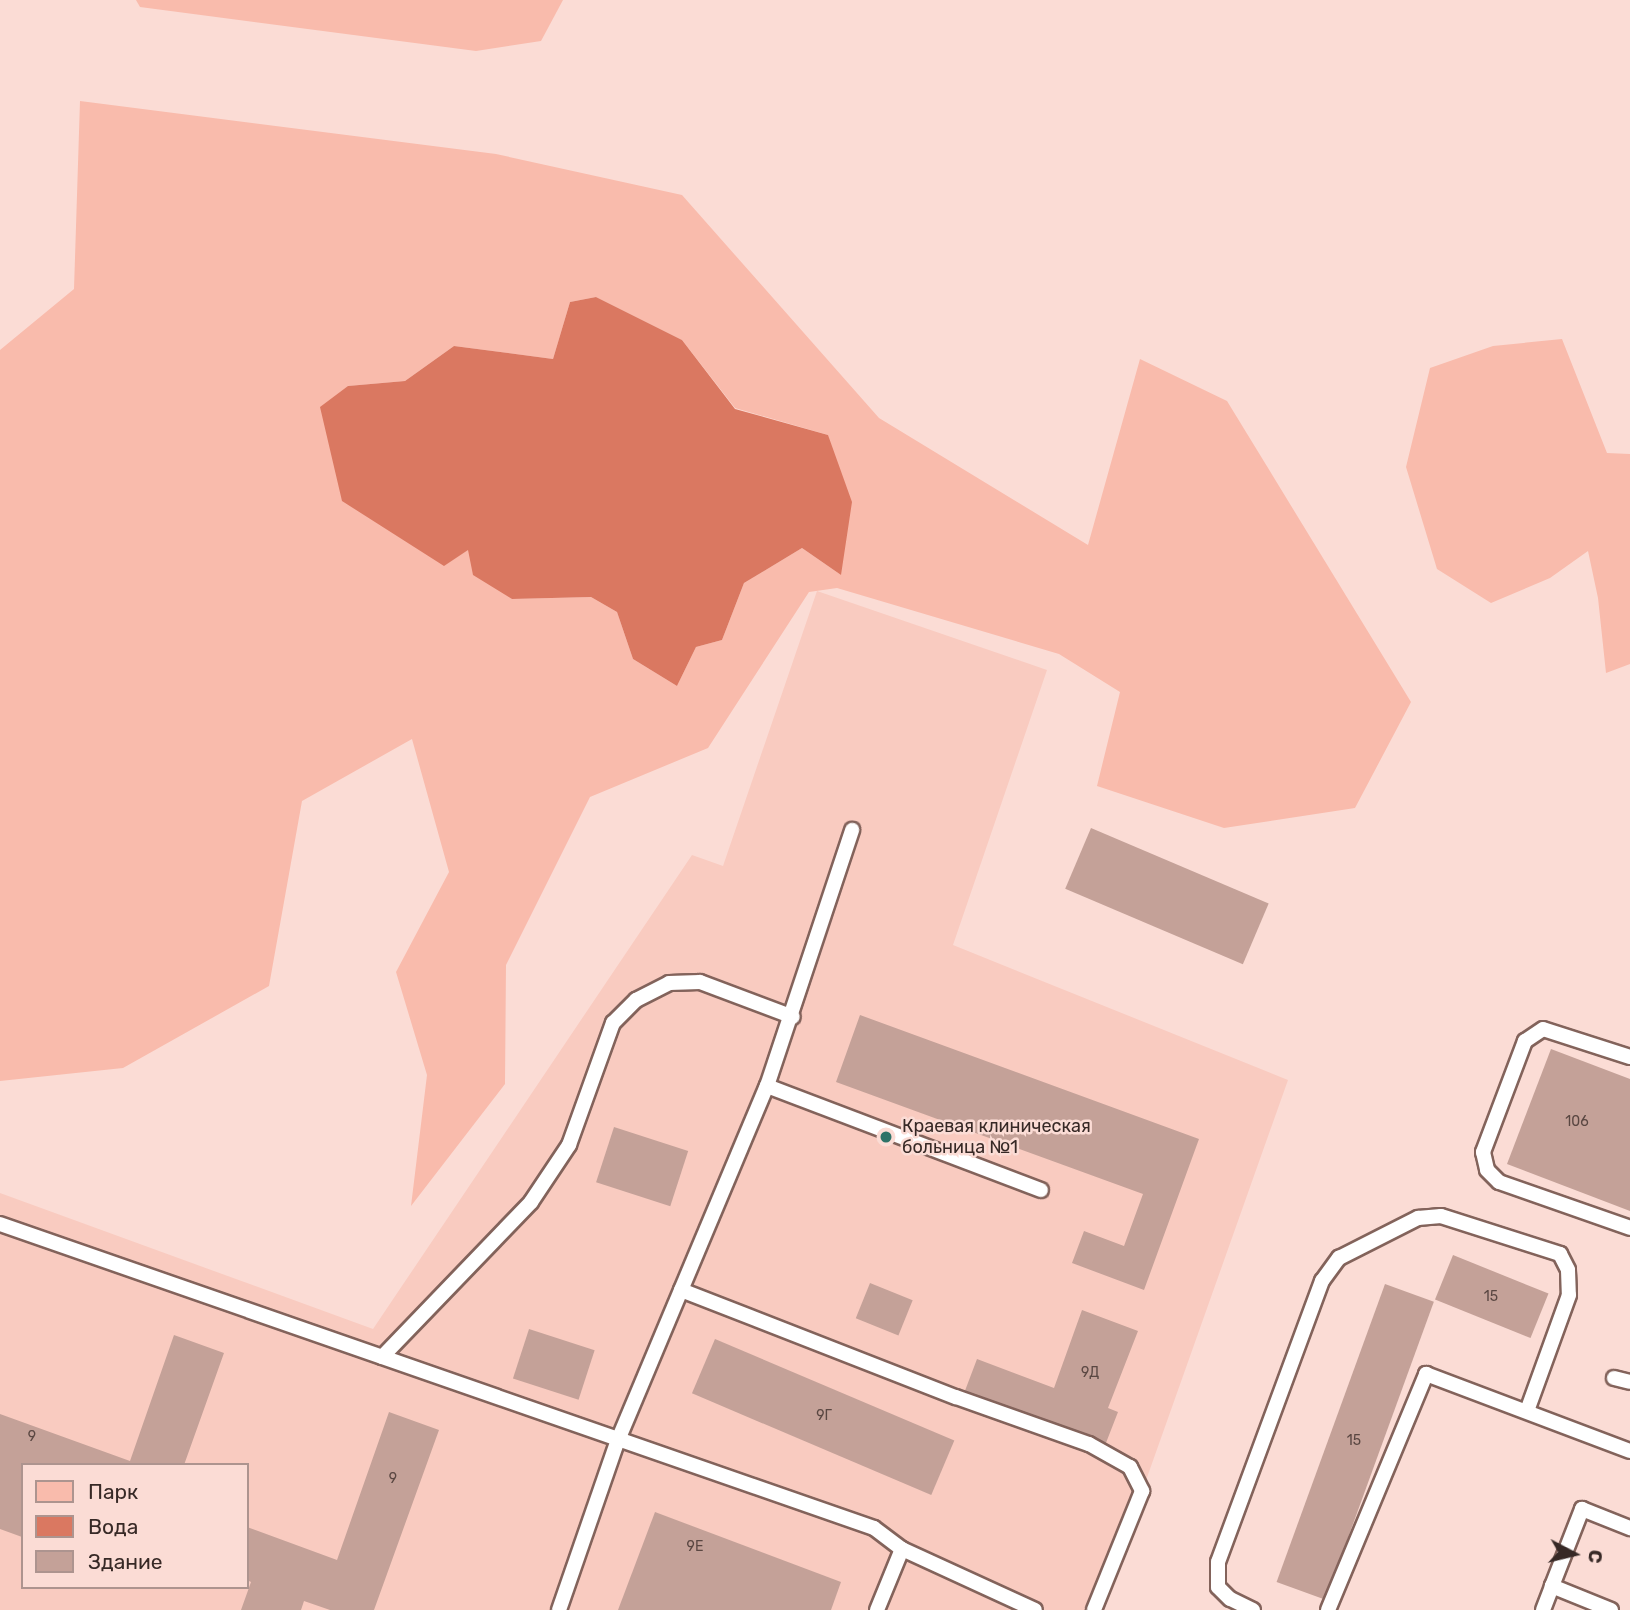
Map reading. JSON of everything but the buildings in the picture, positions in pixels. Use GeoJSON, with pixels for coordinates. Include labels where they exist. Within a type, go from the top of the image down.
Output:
{"type":"FeatureCollection","features":[{"type":"Feature","properties":{"kind":"lane"},"geometry":{"type":"LineString","coordinates":[[559,1610],[618,1440],[767,1086],[793,1017],[852,830]]}},
{"type":"Feature","properties":{"kind":"lane"},"geometry":{"type":"LineString","coordinates":[[382,1357],[531,1202],[569,1145],[613,1023],[636,1000],[669,983],[700,982],[793,1017]]}},
{"type":"Feature","properties":{"kind":"lane"},"geometry":{"type":"LineString","coordinates":[[1630,1057],[1543,1029],[1525,1041],[1483,1153],[1487,1170],[1499,1182],[1630,1228]]}},
{"type":"Feature","properties":{"kind":"lane"},"geometry":{"type":"LineString","coordinates":[[767,1086],[1041,1190]]}},
{"type":"Feature","properties":{"kind":"lane"},"geometry":{"type":"LineString","coordinates":[[1254,1610],[1230,1599],[1218,1587],[1218,1562],[1322,1281],[1339,1258],[1418,1218],[1441,1216],[1560,1254],[1568,1269],[1569,1295],[1527,1411]]}},
{"type":"Feature","properties":{"kind":"lane"},"geometry":{"type":"LineString","coordinates":[[0,1224],[874,1528],[902,1549],[1035,1610]]}},
{"type":"Feature","properties":{"kind":"lane"},"geometry":{"type":"LineString","coordinates":[[681,1290],[956,1397],[1089,1444],[1130,1467],[1142,1491],[1094,1610]]}},
{"type":"Feature","properties":{"kind":"lane"},"geometry":{"type":"LineString","coordinates":[[1328,1610],[1426,1374],[1630,1451]]}},
{"type":"Feature","properties":{"kind":"lane"},"geometry":{"type":"LineString","coordinates":[[1615,1378],[1630,1382]]}},
{"type":"Feature","properties":{"kind":"lane"},"geometry":{"type":"LineString","coordinates":[[1543,1610],[1582,1509],[1630,1528]]}},
{"type":"Feature","properties":{"kind":"lane"},"geometry":{"type":"LineString","coordinates":[[877,1610],[902,1549]]}},
{"type":"Feature","properties":{"kind":"lane"},"geometry":{"type":"LineString","coordinates":[[1552,1586],[1612,1610]]}},
{"type":"Feature","properties":{"kind":"shaded area","name":"Краевая клиническая больница №1"},"geometry":{"type":"Polygon","coordinates":[[[817,591],[1047,670],[953,945],[1288,1080],[1100,1610],[0,1610],[0,1193],[373,1329],[692,855],[723,866],[817,591]]]}},
{"type":"Feature","properties":{"kind":"green space"},"geometry":{"type":"Polygon","coordinates":[[[136,0],[563,0],[541,41],[476,51],[140,7],[136,0]]]}},
{"type":"Feature","properties":{"kind":"green space"},"geometry":{"type":"Polygon","coordinates":[[[80,101],[496,154],[682,195],[879,418],[1088,545],[1140,359],[1227,401],[1411,702],[1355,808],[1224,828],[1097,786],[1120,692],[1059,654],[837,588],[809,592],[708,748],[590,797],[506,965],[505,1084],[411,1206],[427,1075],[396,972],[449,872],[412,739],[302,801],[269,986],[123,1068],[0,1081],[0,350],[74,289],[80,101]],[[596,297],[570,302],[553,359],[454,346],[405,381],[348,386],[468,549],[512,599],[591,597],[617,612],[633,659],[677,686],[696,647],[722,640],[744,583],[802,548],[841,575],[828,435],[735,408],[682,340],[596,297]]]}},
{"type":"Feature","properties":{"kind":"green space"},"geometry":{"type":"Polygon","coordinates":[[[1562,339],[1607,453],[1630,454],[1630,664],[1606,673],[1598,598],[1588,551],[1550,578],[1491,603],[1437,569],[1406,467],[1430,368],[1493,346],[1562,339]]]}},
{"type":"Feature","properties":{"kind":"water"},"geometry":{"type":"Polygon","coordinates":[[[596,297],[682,340],[735,409],[828,435],[852,502],[841,575],[802,548],[744,583],[722,640],[696,647],[677,686],[633,659],[617,612],[591,597],[512,599],[473,575],[468,550],[444,566],[342,501],[320,407],[348,386],[405,381],[454,346],[553,359],[570,302],[596,297]]]}},
{"type":"Feature","properties":{"kind":"place","name":"Краевая клиническая больница №1"},"geometry":{"type":"Point","coordinates":[886,1137]}}]}
